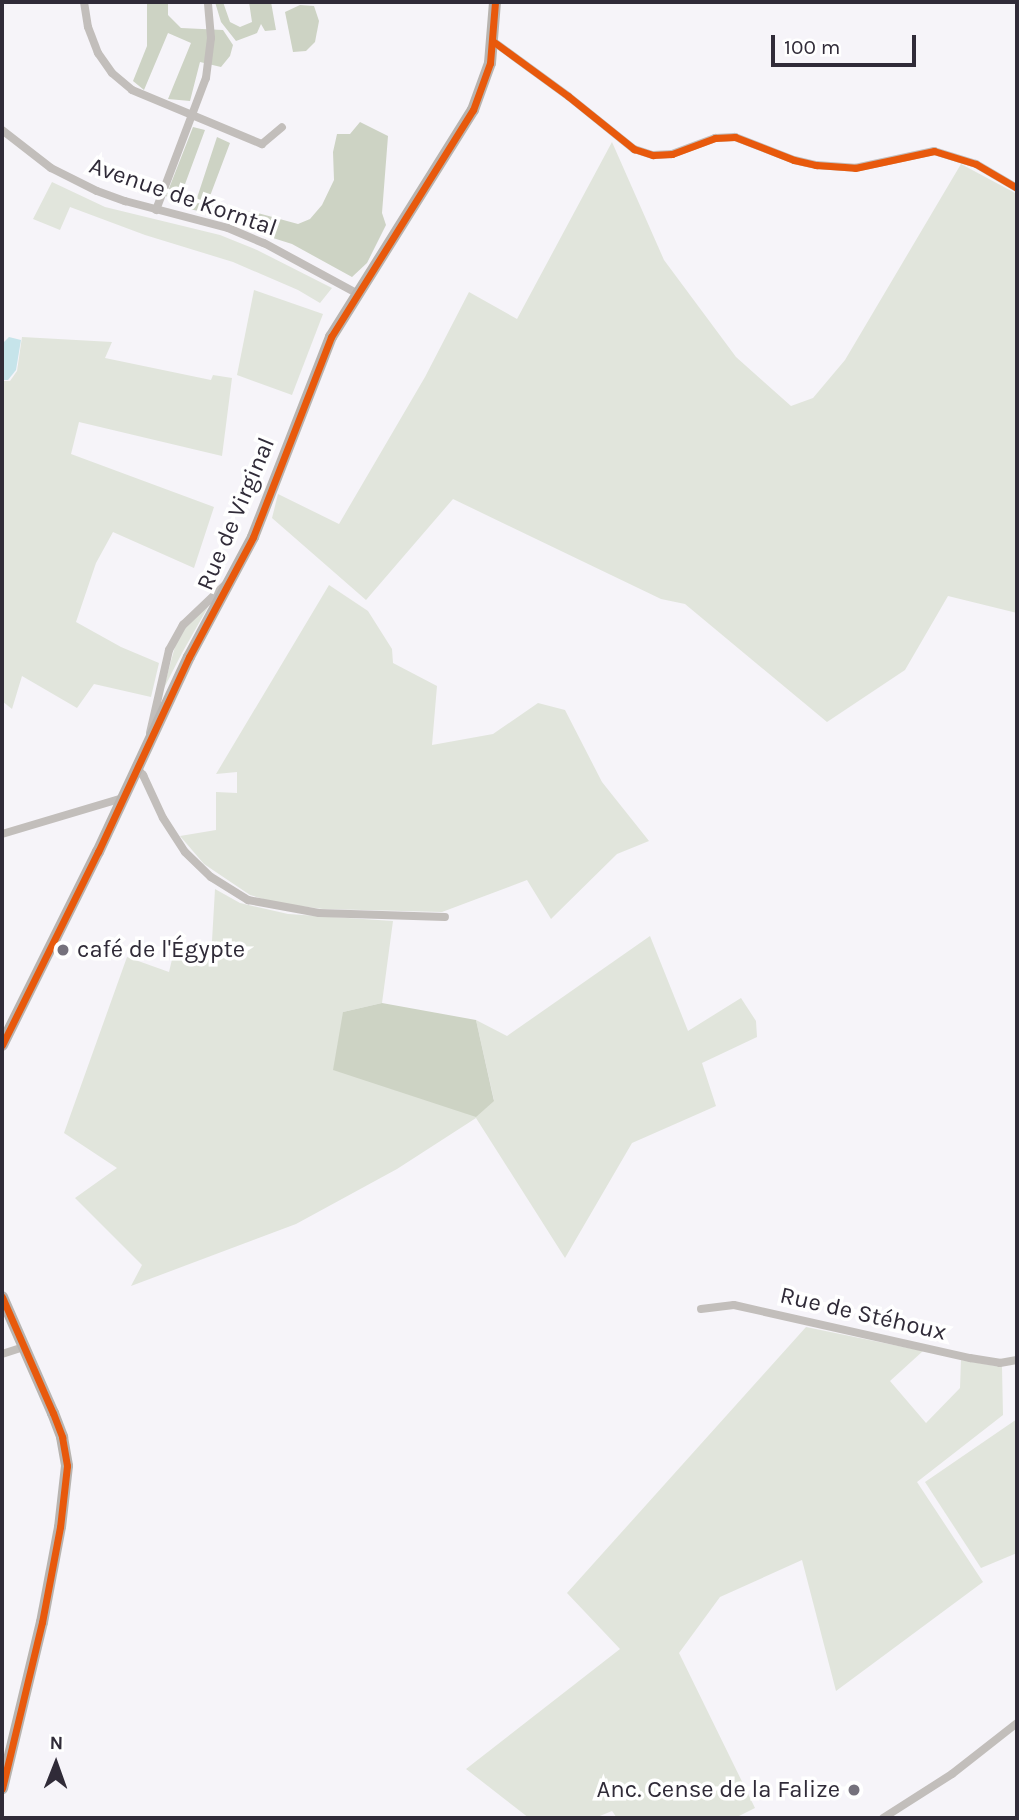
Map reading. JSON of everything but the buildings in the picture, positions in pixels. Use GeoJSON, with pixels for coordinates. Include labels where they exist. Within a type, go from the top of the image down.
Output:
{"type":"FeatureCollection","features":[{"type":"Feature","properties":{"kind":"street"},"geometry":{"type":"LineString","coordinates":[[84,2],[88,27],[98,53],[112,73],[132,90],[262,144],[282,127]]}},
{"type":"Feature","properties":{"kind":"street"},"geometry":{"type":"LineString","coordinates":[[156,210],[193,117],[210,57],[208,2]]}},
{"type":"Feature","properties":{"kind":"street","name":"Rue de Virginal"},"geometry":{"type":"LineString","coordinates":[[2,1045],[189,657],[233,579],[253,537],[318,364],[356,293],[473,110],[494,42],[495,2]]}},
{"type":"Feature","properties":{"kind":"street"},"geometry":{"type":"LineString","coordinates":[[494,42],[634,149],[653,155],[672,153],[715,138],[735,136],[794,160],[816,165],[855,167],[934,151],[976,164],[1017,188]]}},
{"type":"Feature","properties":{"kind":"street","name":"Avenue de Korntal"},"geometry":{"type":"LineString","coordinates":[[2,130],[51,168],[97,191],[156,210],[228,228],[264,243],[356,293]]}},
{"type":"Feature","properties":{"kind":"street"},"geometry":{"type":"LineString","coordinates":[[148,741],[169,650],[180,628],[203,603],[233,579]]}},
{"type":"Feature","properties":{"kind":"street"},"geometry":{"type":"LineString","coordinates":[[136,767],[185,852],[211,877],[248,900],[287,909],[319,912],[445,917]]}},
{"type":"Feature","properties":{"kind":"street"},"geometry":{"type":"LineString","coordinates":[[2,834],[123,798]]}},
{"type":"Feature","properties":{"kind":"street"},"geometry":{"type":"LineString","coordinates":[[2,1297],[62,1437],[67,1466],[62,1516],[42,1622],[2,1788]]}},
{"type":"Feature","properties":{"kind":"street","name":"Rue de Stéhoux"},"geometry":{"type":"LineString","coordinates":[[701,1309],[734,1305],[970,1359],[1000,1363],[1017,1360]]}},
{"type":"Feature","properties":{"kind":"street"},"geometry":{"type":"LineString","coordinates":[[2,1354],[23,1347]]}},
{"type":"Feature","properties":{"kind":"street"},"geometry":{"type":"LineString","coordinates":[[883,1818],[952,1774],[1017,1723]]}},
{"type":"Feature","properties":{"kind":"shaded area"},"geometry":{"type":"Polygon","coordinates":[[[612,142],[664,260],[736,357],[791,406],[813,398],[845,360],[961,164],[1017,194],[1017,613],[948,596],[905,670],[827,722],[685,604],[661,599],[453,499],[366,600],[272,518],[278,494],[339,524],[425,377],[469,292],[517,319],[612,142]]]}},
{"type":"Feature","properties":{"kind":"shaded area"},"geometry":{"type":"Polygon","coordinates":[[[52,182],[105,207],[220,235],[257,250],[332,288],[320,303],[298,290],[233,262],[145,235],[70,207],[60,230],[33,219],[52,182]]]}},
{"type":"Feature","properties":{"kind":"shaded area"},"geometry":{"type":"Polygon","coordinates":[[[254,290],[323,314],[292,395],[237,375],[254,290]]]}},
{"type":"Feature","properties":{"kind":"shaded area"},"geometry":{"type":"Polygon","coordinates":[[[22,337],[112,342],[105,358],[211,380],[213,375],[232,378],[222,456],[79,422],[71,454],[214,507],[194,568],[113,532],[96,563],[76,622],[121,647],[159,663],[151,697],[94,684],[77,708],[22,676],[12,709],[2,701],[2,381],[10,381],[17,371],[22,337]]]}},
{"type":"Feature","properties":{"kind":"shaded area"},"geometry":{"type":"Polygon","coordinates":[[[329,585],[368,611],[392,649],[393,663],[437,686],[432,745],[493,734],[538,703],[565,710],[602,782],[649,841],[617,854],[551,919],[527,880],[442,912],[323,909],[276,903],[250,895],[204,864],[180,836],[216,830],[216,792],[237,793],[237,772],[216,774],[329,585]]]}},
{"type":"Feature","properties":{"kind":"shaded area"},"geometry":{"type":"Polygon","coordinates":[[[212,600],[163,690],[176,643],[183,629],[212,600]]]}},
{"type":"Feature","properties":{"kind":"shaded area"},"geometry":{"type":"Polygon","coordinates":[[[215,889],[240,903],[288,914],[393,921],[382,1003],[343,1012],[494,1100],[476,1020],[507,1036],[650,936],[688,1031],[741,998],[756,1021],[757,1037],[702,1063],[716,1106],[632,1143],[565,1258],[476,1118],[397,1169],[296,1224],[131,1286],[142,1265],[75,1198],[117,1168],[64,1133],[127,957],[169,972],[174,951],[211,958],[215,889]]]}},
{"type":"Feature","properties":{"kind":"shaded area"},"geometry":{"type":"Polygon","coordinates":[[[806,1327],[923,1351],[890,1381],[926,1423],[960,1388],[961,1360],[1002,1367],[1003,1415],[917,1482],[983,1582],[836,1691],[802,1560],[720,1597],[679,1653],[755,1808],[735,1818],[617,1818],[612,1811],[595,1818],[529,1818],[466,1769],[620,1649],[567,1593],[806,1327]]]}},
{"type":"Feature","properties":{"kind":"shaded area"},"geometry":{"type":"Polygon","coordinates":[[[1017,1419],[1017,1553],[981,1568],[925,1482],[1017,1419]]]}},
{"type":"Feature","properties":{"kind":"green space"},"geometry":{"type":"Polygon","coordinates":[[[147,2],[168,2],[168,15],[181,28],[223,30],[233,45],[230,56],[221,67],[200,62],[190,101],[168,99],[191,43],[168,33],[144,90],[133,81],[147,46],[147,2]]]}},
{"type":"Feature","properties":{"kind":"green space"},"geometry":{"type":"Polygon","coordinates":[[[215,2],[223,2],[230,22],[240,27],[252,22],[249,2],[271,2],[276,30],[265,31],[261,24],[257,33],[236,41],[221,22],[215,2]]]}},
{"type":"Feature","properties":{"kind":"green space"},"geometry":{"type":"Polygon","coordinates":[[[300,5],[314,6],[319,21],[315,42],[306,51],[293,52],[285,12],[300,5]]]}},
{"type":"Feature","properties":{"kind":"green space"},"geometry":{"type":"Polygon","coordinates":[[[360,122],[388,136],[382,213],[386,225],[367,263],[352,277],[292,244],[254,232],[222,216],[189,209],[166,196],[193,127],[205,130],[181,195],[196,201],[217,137],[230,143],[207,204],[233,211],[254,212],[298,224],[310,219],[322,205],[334,180],[333,152],[337,134],[350,134],[360,122]]]}},
{"type":"Feature","properties":{"kind":"green space"},"geometry":{"type":"Polygon","coordinates":[[[382,1003],[476,1020],[494,1101],[476,1117],[333,1070],[343,1012],[382,1003]]]}},
{"type":"Feature","properties":{"kind":"water"},"geometry":{"type":"Polygon","coordinates":[[[9,337],[21,340],[16,370],[8,380],[2,380],[2,344],[9,337]]]}},
{"type":"Feature","properties":{"kind":"cycle path"},"geometry":{"type":"LineString","coordinates":[[2,1045],[98,852],[189,657],[253,537],[331,337],[473,110],[490,63],[495,2]]}},
{"type":"Feature","properties":{"kind":"cycle path"},"geometry":{"type":"LineString","coordinates":[[494,42],[634,149],[653,155],[672,154],[715,138],[735,137],[794,160],[855,168],[934,151],[976,164],[1017,188]]}},
{"type":"Feature","properties":{"kind":"cycle path"},"geometry":{"type":"LineString","coordinates":[[2,1297],[53,1413],[62,1437],[67,1466],[60,1527],[42,1622],[2,1788]]}},
{"type":"Feature","properties":{"kind":"place","name":"café de l'Égypte"},"geometry":{"type":"Point","coordinates":[63,950]}},
{"type":"Feature","properties":{"kind":"place","name":"Anc. Cense de la Falize"},"geometry":{"type":"Point","coordinates":[854,1790]}}]}
